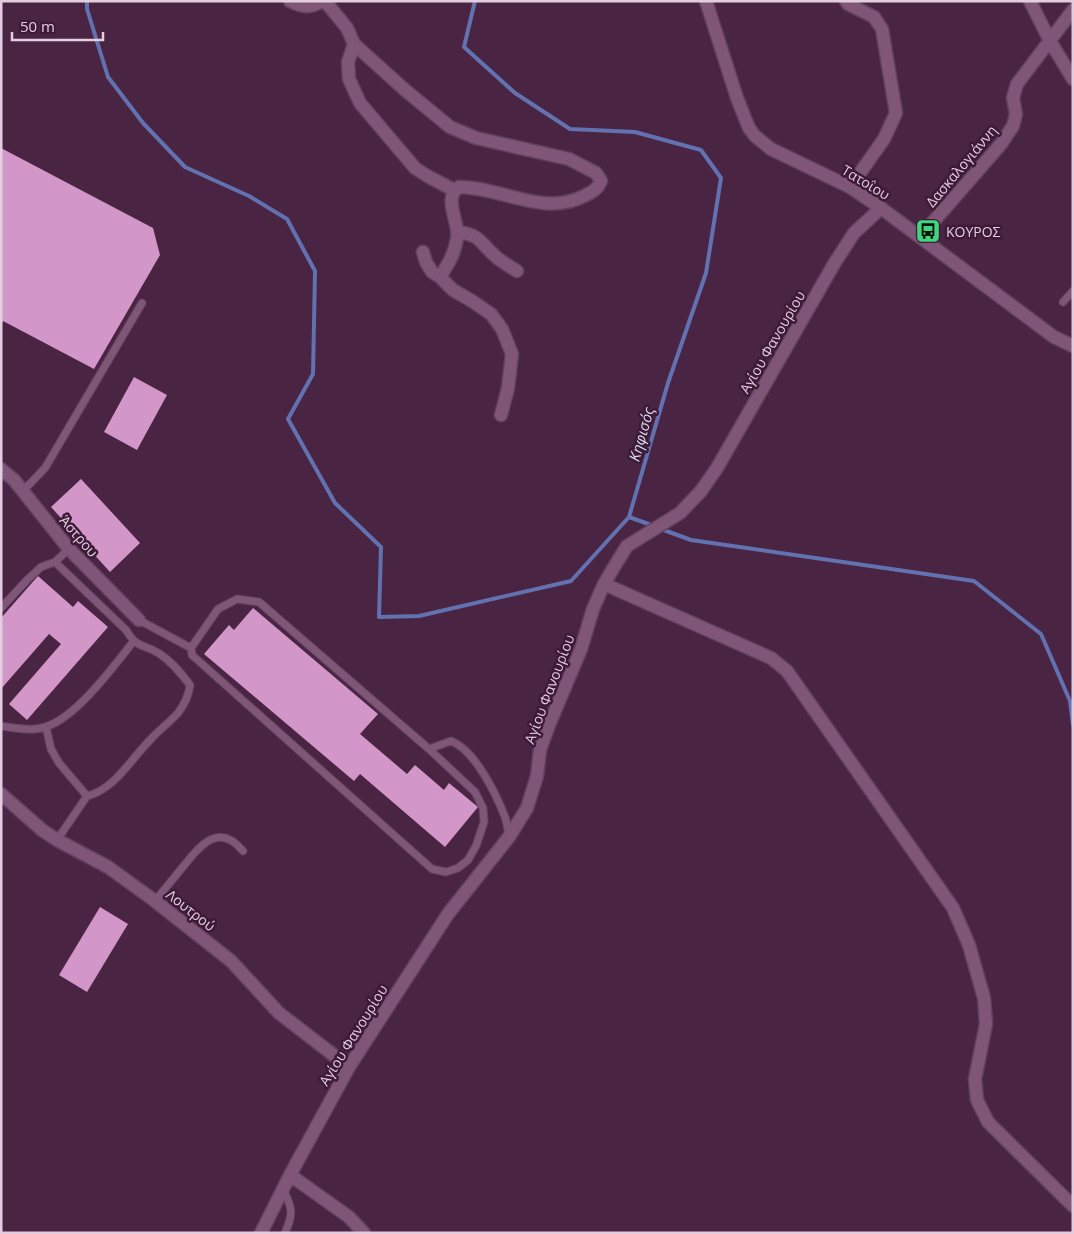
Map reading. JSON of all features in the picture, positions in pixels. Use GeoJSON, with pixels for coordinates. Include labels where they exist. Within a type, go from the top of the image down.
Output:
{"type":"FeatureCollection","features":[{"type":"Feature","properties":{"kind":"street"},"geometry":{"type":"LineString","coordinates":[[290,1],[309,7],[321,1]]}},
{"type":"Feature","properties":{"kind":"street"},"geometry":{"type":"LineString","coordinates":[[326,1],[347,28],[354,44],[404,90],[450,127],[476,138],[569,159],[596,172],[601,181],[598,188],[594,191],[575,201],[566,203],[526,201],[459,187],[454,190],[451,205],[458,232],[453,257],[440,277]]}},
{"type":"Feature","properties":{"kind":"street","name":"Τατοΐου"},"geometry":{"type":"LineString","coordinates":[[706,1],[736,98],[749,128],[755,136],[771,149],[850,187],[920,236],[1054,337],[1073,346]]}},
{"type":"Feature","properties":{"kind":"street"},"geometry":{"type":"LineString","coordinates":[[846,1],[848,4],[874,17],[882,29],[896,114],[884,139],[850,187]]}},
{"type":"Feature","properties":{"kind":"street"},"geometry":{"type":"LineString","coordinates":[[1030,1],[1050,41],[1073,79]]}},
{"type":"Feature","properties":{"kind":"street","name":"Δασκαλογιάννη"},"geometry":{"type":"LineString","coordinates":[[920,236],[1005,138],[1013,126],[1016,114],[1013,98],[1017,84],[1073,10]]}},
{"type":"Feature","properties":{"kind":"street"},"geometry":{"type":"LineString","coordinates":[[354,44],[348,62],[349,79],[360,103],[415,168],[454,190]]}},
{"type":"Feature","properties":{"kind":"street","name":"Αγίου Φανουρίου"},"geometry":{"type":"LineString","coordinates":[[261,1233],[290,1175],[349,1067],[448,914],[509,837],[526,808],[536,776],[540,750],[581,649],[593,608],[604,584],[627,546],[680,513],[701,491],[717,468],[834,264],[854,233],[881,208]]}},
{"type":"Feature","properties":{"kind":"street"},"geometry":{"type":"LineString","coordinates":[[458,232],[472,234],[495,256],[517,271]]}},
{"type":"Feature","properties":{"kind":"street"},"geometry":{"type":"LineString","coordinates":[[423,252],[432,272],[440,277],[452,290],[491,314],[502,329],[512,354],[508,388],[501,415]]}},
{"type":"Feature","properties":{"kind":"street","name":"Άστρου"},"geometry":{"type":"LineString","coordinates":[[1,468],[14,480],[69,550],[138,620]]}},
{"type":"Feature","properties":{"kind":"street"},"geometry":{"type":"LineString","coordinates":[[604,584],[771,658],[787,671],[953,908],[969,945],[984,998],[986,1024],[975,1079],[977,1100],[988,1122],[1073,1206]]}},
{"type":"Feature","properties":{"kind":"street","name":"Λουτρού"},"geometry":{"type":"LineString","coordinates":[[1,794],[42,830],[108,867],[155,901],[231,961],[279,1013],[349,1067]]}},
{"type":"Feature","properties":{"kind":"street"},"geometry":{"type":"LineString","coordinates":[[290,1175],[349,1217],[364,1233]]}},
{"type":"Feature","properties":{"kind":"lane"},"geometry":{"type":"LineString","coordinates":[[1063,302],[1073,291]]}},
{"type":"Feature","properties":{"kind":"lane"},"geometry":{"type":"LineString","coordinates":[[23,491],[45,468],[142,303]]}},
{"type":"Feature","properties":{"kind":"lane"},"geometry":{"type":"LineString","coordinates":[[1,608],[40,567],[55,562],[69,550]]}},
{"type":"Feature","properties":{"kind":"lane"},"geometry":{"type":"LineString","coordinates":[[55,562],[126,630],[133,642],[158,653],[177,667],[190,685],[189,693],[179,712],[150,740],[115,779],[104,789],[87,796],[57,840]]}},
{"type":"Feature","properties":{"kind":"lane"},"geometry":{"type":"LineString","coordinates":[[237,600],[259,602],[429,749],[475,792],[483,808],[484,822],[476,846],[468,860],[458,868],[446,872],[432,869],[192,654],[191,648],[218,609],[237,600]]}},
{"type":"Feature","properties":{"kind":"lane"},"geometry":{"type":"LineString","coordinates":[[138,620],[191,648]]}},
{"type":"Feature","properties":{"kind":"lane"},"geometry":{"type":"LineString","coordinates":[[1,726],[46,727],[60,720],[88,696],[133,642]]}},
{"type":"Feature","properties":{"kind":"lane"},"geometry":{"type":"LineString","coordinates":[[46,727],[51,749],[59,763],[87,796]]}},
{"type":"Feature","properties":{"kind":"lane"},"geometry":{"type":"LineString","coordinates":[[429,749],[451,741],[469,753],[480,768],[506,818],[509,837]]}},
{"type":"Feature","properties":{"kind":"lane"},"geometry":{"type":"LineString","coordinates":[[155,901],[202,844],[214,838],[225,837],[238,845],[243,851]]}},
{"type":"Feature","properties":{"kind":"lane"},"geometry":{"type":"LineString","coordinates":[[283,1189],[291,1205],[290,1222],[285,1233]]}},
{"type":"Feature","properties":{"kind":"building"},"geometry":{"type":"Polygon","coordinates":[[[1,148],[153,228],[160,255],[94,369],[3,321],[1,325],[1,148]]]}},
{"type":"Feature","properties":{"kind":"building"},"geometry":{"type":"Polygon","coordinates":[[[134,377],[167,395],[137,450],[104,432],[134,377]]]}},
{"type":"Feature","properties":{"kind":"building"},"geometry":{"type":"Polygon","coordinates":[[[81,479],[140,543],[110,572],[51,507],[81,479]]]}},
{"type":"Feature","properties":{"kind":"building"},"geometry":{"type":"Polygon","coordinates":[[[38,576],[73,607],[78,601],[108,627],[27,720],[9,704],[61,644],[49,634],[1,689],[1,618],[38,576]]]}},
{"type":"Feature","properties":{"kind":"building"},"geometry":{"type":"Polygon","coordinates":[[[253,608],[378,714],[360,734],[407,774],[415,765],[444,790],[449,783],[478,807],[445,847],[360,774],[354,781],[204,654],[229,625],[234,630],[253,608]]]}},
{"type":"Feature","properties":{"kind":"building"},"geometry":{"type":"Polygon","coordinates":[[[100,907],[128,924],[87,992],[59,975],[100,907]]]}},
{"type":"Feature","properties":{"kind":"waterway"},"geometry":{"type":"LineString","coordinates":[[87,1],[87,9],[108,77],[143,123],[185,167],[249,196],[287,219],[315,271],[313,374],[288,419],[335,503],[381,547],[379,617],[419,616],[571,581],[629,517]]}},
{"type":"Feature","properties":{"kind":"waterway","name":"Κηφισός"},"geometry":{"type":"LineString","coordinates":[[475,1],[464,47],[515,93],[570,129],[635,132],[701,150],[721,178],[706,273],[668,383],[629,517],[654,526]]}},
{"type":"Feature","properties":{"kind":"waterway","name":"Κηφισός"},"geometry":{"type":"LineString","coordinates":[[661,529],[691,540],[974,581],[1041,634],[1070,701],[1073,725]]}},
{"type":"Feature","properties":{"kind":"place","name":"ΚΟΥΡΟΣ"},"geometry":{"type":"Point","coordinates":[928,231]}}]}
